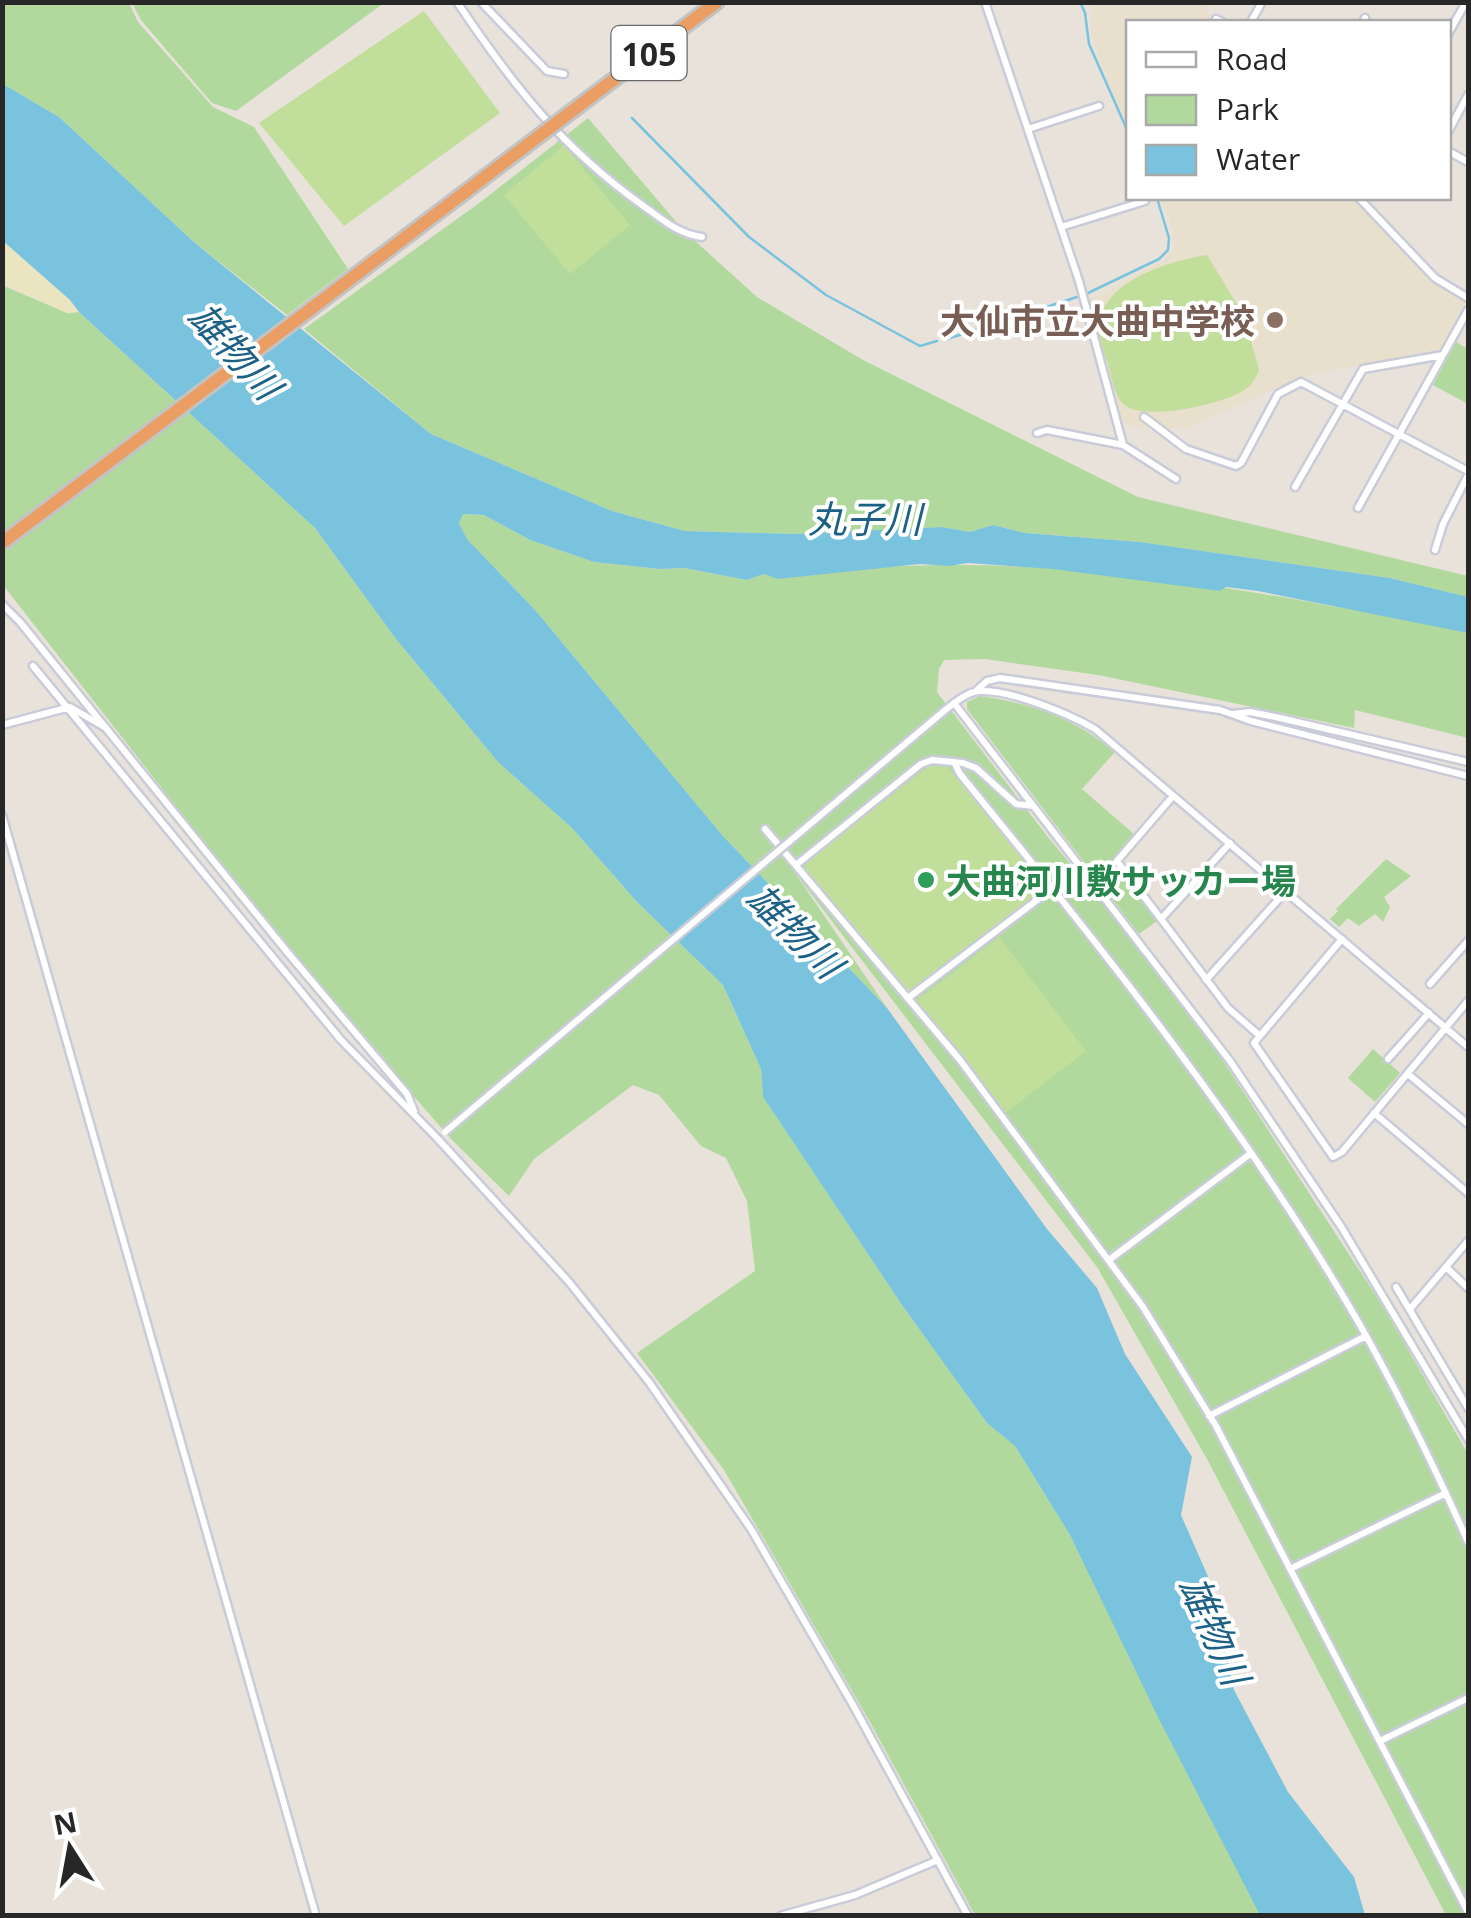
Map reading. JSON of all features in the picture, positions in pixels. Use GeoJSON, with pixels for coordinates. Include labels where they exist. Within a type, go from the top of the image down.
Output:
{"type":"FeatureCollection","features":[{"type":"Feature","properties":{"kind":"highway","name":"105"},"geometry":{"type":"LineString","coordinates":[[2,543],[718,2]]}},
{"type":"Feature","properties":{"kind":"street"},"geometry":{"type":"LineString","coordinates":[[456,2],[530,105],[559,137],[619,189],[683,234],[702,237]]}},
{"type":"Feature","properties":{"kind":"street"},"geometry":{"type":"LineString","coordinates":[[481,2],[547,71],[564,74]]}},
{"type":"Feature","properties":{"kind":"street"},"geometry":{"type":"LineString","coordinates":[[985,2],[1079,281],[1123,445]]}},
{"type":"Feature","properties":{"kind":"street"},"geometry":{"type":"LineString","coordinates":[[1451,29],[1466,2]]}},
{"type":"Feature","properties":{"kind":"street"},"geometry":{"type":"LineString","coordinates":[[1451,126],[1468,94]]}},
{"type":"Feature","properties":{"kind":"street"},"geometry":{"type":"LineString","coordinates":[[1028,129],[1099,106]]}},
{"type":"Feature","properties":{"kind":"street"},"geometry":{"type":"LineString","coordinates":[[1362,200],[1435,278],[1468,298]]}},
{"type":"Feature","properties":{"kind":"street"},"geometry":{"type":"LineString","coordinates":[[1061,227],[1146,201]]}},
{"type":"Feature","properties":{"kind":"street"},"geometry":{"type":"LineString","coordinates":[[1358,508],[1468,311]]}},
{"type":"Feature","properties":{"kind":"street"},"geometry":{"type":"LineString","coordinates":[[1295,487],[1363,369],[1444,355]]}},
{"type":"Feature","properties":{"kind":"street"},"geometry":{"type":"LineString","coordinates":[[1144,416],[1186,449],[1236,466],[1278,394],[1302,382],[1468,473],[1435,550]]}},
{"type":"Feature","properties":{"kind":"street"},"geometry":{"type":"LineString","coordinates":[[1037,433],[1047,430],[1123,445],[1176,479]]}},
{"type":"Feature","properties":{"kind":"street"},"geometry":{"type":"LineString","coordinates":[[2,604],[407,1094],[416,1115]]}},
{"type":"Feature","properties":{"kind":"street"},"geometry":{"type":"LineString","coordinates":[[34,666],[340,1040],[416,1115],[442,1135],[569,1282],[719,1479],[824,1652],[968,1916]]}},
{"type":"Feature","properties":{"kind":"street"},"geometry":{"type":"LineString","coordinates":[[442,1135],[944,710],[987,681],[1000,678],[1232,714],[1468,776]]}},
{"type":"Feature","properties":{"kind":"street"},"geometry":{"type":"LineString","coordinates":[[976,691],[1072,716],[1095,729],[1468,1047]]}},
{"type":"Feature","properties":{"kind":"street"},"geometry":{"type":"LineString","coordinates":[[954,703],[1170,980],[1298,1159],[1468,1439]]}},
{"type":"Feature","properties":{"kind":"street"},"geometry":{"type":"LineString","coordinates":[[2,725],[65,707],[106,728]]}},
{"type":"Feature","properties":{"kind":"street"},"geometry":{"type":"LineString","coordinates":[[1232,714],[1240,711],[1280,718],[1468,762]]}},
{"type":"Feature","properties":{"kind":"street"},"geometry":{"type":"LineString","coordinates":[[796,865],[921,764],[932,760],[976,768],[1016,804],[1034,806]]}},
{"type":"Feature","properties":{"kind":"street"},"geometry":{"type":"LineString","coordinates":[[954,762],[1152,1014],[1250,1154],[1366,1336],[1468,1542]]}},
{"type":"Feature","properties":{"kind":"street"},"geometry":{"type":"LineString","coordinates":[[1174,795],[1117,861],[1228,1008],[1260,1036]]}},
{"type":"Feature","properties":{"kind":"street"},"geometry":{"type":"LineString","coordinates":[[2,815],[316,1916]]}},
{"type":"Feature","properties":{"kind":"street"},"geometry":{"type":"LineString","coordinates":[[765,830],[960,1060],[1142,1307],[1209,1416],[1468,1912]]}},
{"type":"Feature","properties":{"kind":"street"},"geometry":{"type":"LineString","coordinates":[[1161,919],[1230,843]]}},
{"type":"Feature","properties":{"kind":"street"},"geometry":{"type":"LineString","coordinates":[[908,998],[1053,888]]}},
{"type":"Feature","properties":{"kind":"street"},"geometry":{"type":"LineString","coordinates":[[1206,980],[1286,891]]}},
{"type":"Feature","properties":{"kind":"street"},"geometry":{"type":"LineString","coordinates":[[1342,940],[1254,1043],[1333,1157],[1342,1152],[1468,1002]]}},
{"type":"Feature","properties":{"kind":"street"},"geometry":{"type":"LineString","coordinates":[[1430,984],[1468,941]]}},
{"type":"Feature","properties":{"kind":"street"},"geometry":{"type":"LineString","coordinates":[[1461,949],[1468,955]]}},
{"type":"Feature","properties":{"kind":"street"},"geometry":{"type":"LineString","coordinates":[[1388,1060],[1429,1013]]}},
{"type":"Feature","properties":{"kind":"street"},"geometry":{"type":"LineString","coordinates":[[1408,1074],[1468,1124]]}},
{"type":"Feature","properties":{"kind":"street"},"geometry":{"type":"LineString","coordinates":[[1374,1113],[1468,1193]]}},
{"type":"Feature","properties":{"kind":"street"},"geometry":{"type":"LineString","coordinates":[[1109,1260],[1250,1154]]}},
{"type":"Feature","properties":{"kind":"street"},"geometry":{"type":"LineString","coordinates":[[1410,1309],[1468,1241]]}},
{"type":"Feature","properties":{"kind":"street"},"geometry":{"type":"LineString","coordinates":[[1446,1267],[1468,1289]]}},
{"type":"Feature","properties":{"kind":"street"},"geometry":{"type":"LineString","coordinates":[[1396,1287],[1468,1408]]}},
{"type":"Feature","properties":{"kind":"street"},"geometry":{"type":"LineString","coordinates":[[1209,1416],[1366,1336]]}},
{"type":"Feature","properties":{"kind":"street"},"geometry":{"type":"LineString","coordinates":[[1290,1570],[1446,1493]]}},
{"type":"Feature","properties":{"kind":"street"},"geometry":{"type":"LineString","coordinates":[[1380,1741],[1468,1698]]}},
{"type":"Feature","properties":{"kind":"street"},"geometry":{"type":"LineString","coordinates":[[780,1916],[854,1895],[938,1860]]}},
{"type":"Feature","properties":{"kind":"shaded area"},"geometry":{"type":"Polygon","coordinates":[[[1093,3],[1204,3],[1211,20],[1126,20],[1126,122],[1090,28],[1093,3]]]}},
{"type":"Feature","properties":{"kind":"shaded area","name":"大仙市立大曲中学校"},"geometry":{"type":"Polygon","coordinates":[[[1161,200],[1358,200],[1431,282],[1467,304],[1441,349],[1306,375],[1189,427],[1131,426],[1123,421],[1089,301],[1165,259],[1175,245],[1161,200]]]}},
{"type":"Feature","properties":{"kind":"green space"},"geometry":{"type":"Polygon","coordinates":[[[3,3],[129,3],[138,22],[213,107],[254,127],[348,269],[287,315],[195,243],[59,117],[3,84],[3,3]]]}},
{"type":"Feature","properties":{"kind":"green space"},"geometry":{"type":"Polygon","coordinates":[[[132,3],[384,3],[236,111],[212,103],[141,20],[132,3]]]}},
{"type":"Feature","properties":{"kind":"green space"},"geometry":{"type":"Polygon","coordinates":[[[424,11],[500,113],[344,226],[259,123],[424,11]]]}},
{"type":"Feature","properties":{"kind":"green space"},"geometry":{"type":"Polygon","coordinates":[[[588,118],[683,230],[757,297],[863,360],[1138,497],[1468,576],[1468,597],[1390,578],[1140,542],[1025,533],[993,525],[970,532],[942,527],[796,534],[685,531],[612,511],[431,434],[304,329],[482,201],[588,118]]]}},
{"type":"Feature","properties":{"kind":"green space"},"geometry":{"type":"Polygon","coordinates":[[[564,145],[630,225],[570,274],[504,195],[564,145]]]}},
{"type":"Feature","properties":{"kind":"green space"},"geometry":{"type":"Polygon","coordinates":[[[1207,255],[1244,316],[1259,370],[1255,378],[1236,395],[1205,405],[1151,412],[1126,406],[1116,393],[1100,341],[1103,310],[1124,285],[1140,276],[1207,255]]]}},
{"type":"Feature","properties":{"kind":"green space"},"geometry":{"type":"Polygon","coordinates":[[[2,285],[67,313],[79,312],[315,528],[396,639],[498,762],[572,828],[637,902],[723,985],[761,1069],[763,1097],[904,1308],[987,1423],[1015,1446],[1070,1535],[1261,1915],[975,1915],[870,1722],[724,1470],[637,1353],[755,1271],[747,1201],[726,1158],[701,1146],[659,1095],[633,1085],[534,1159],[509,1196],[451,1139],[304,970],[3,585],[2,285]]]}},
{"type":"Feature","properties":{"kind":"green space"},"geometry":{"type":"Polygon","coordinates":[[[1456,342],[1468,349],[1468,404],[1433,385],[1456,342]]]}},
{"type":"Feature","properties":{"kind":"green space"},"geometry":{"type":"Polygon","coordinates":[[[462,514],[484,515],[530,540],[594,562],[684,568],[747,580],[765,574],[779,579],[915,566],[1053,568],[1258,593],[1416,620],[1468,633],[1468,738],[1355,710],[1354,728],[1098,675],[985,659],[944,660],[937,692],[1047,836],[1143,951],[1218,1053],[1384,1308],[1468,1454],[1468,1915],[1446,1915],[1207,1459],[1097,1267],[795,873],[887,1008],[722,835],[536,611],[467,539],[459,523],[462,514]]]}},
{"type":"Feature","properties":{"kind":"green space"},"geometry":{"type":"Polygon","coordinates":[[[980,696],[1052,714],[1115,752],[1082,789],[1134,834],[1112,861],[1157,921],[1139,934],[967,709],[967,702],[980,696]]]}},
{"type":"Feature","properties":{"kind":"green space","name":"大曲河川敷サッカー場"},"geometry":{"type":"Polygon","coordinates":[[[929,766],[944,766],[955,774],[1047,888],[908,995],[805,872],[806,862],[929,766]]]}},
{"type":"Feature","properties":{"kind":"green space"},"geometry":{"type":"Polygon","coordinates":[[[1386,859],[1411,876],[1384,897],[1390,907],[1383,922],[1375,914],[1359,926],[1348,918],[1339,927],[1330,919],[1336,909],[1386,859]]]}},
{"type":"Feature","properties":{"kind":"green space"},"geometry":{"type":"Polygon","coordinates":[[[999,937],[1086,1051],[1004,1114],[916,1001],[999,937]]]}},
{"type":"Feature","properties":{"kind":"green space"},"geometry":{"type":"Polygon","coordinates":[[[1373,1049],[1400,1073],[1375,1102],[1348,1078],[1373,1049]]]}},
{"type":"Feature","properties":{"kind":"sand"},"geometry":{"type":"Polygon","coordinates":[[[2,241],[79,312],[67,313],[3,284],[2,241]]]}},
{"type":"Feature","properties":{"kind":"water","name":"雄物川"},"geometry":{"type":"Polygon","coordinates":[[[3,84],[59,117],[195,243],[431,434],[612,511],[685,531],[796,534],[942,527],[970,532],[993,525],[1025,533],[1140,542],[1390,578],[1468,597],[1468,633],[1258,591],[1226,587],[1220,591],[1053,569],[920,564],[778,579],[764,574],[747,580],[684,568],[594,562],[530,540],[484,515],[463,514],[459,523],[467,539],[536,611],[722,835],[887,1008],[1047,1229],[1097,1288],[1125,1354],[1192,1457],[1181,1515],[1213,1588],[1234,1690],[1288,1792],[1354,1877],[1365,1915],[1260,1915],[1070,1535],[1015,1446],[987,1423],[904,1308],[763,1097],[761,1069],[723,985],[637,902],[572,828],[498,762],[396,639],[315,528],[3,241],[3,84]]]}},
{"type":"Feature","properties":{"kind":"waterway"},"geometry":{"type":"LineString","coordinates":[[1080,2],[1089,44],[1126,127]]}},
{"type":"Feature","properties":{"kind":"waterway"},"geometry":{"type":"LineString","coordinates":[[632,118],[749,237],[826,295],[920,346],[937,341]]}},
{"type":"Feature","properties":{"kind":"waterway"},"geometry":{"type":"LineString","coordinates":[[1088,293],[1159,259],[1168,250],[1169,238],[1158,200]]}},
{"type":"Feature","properties":{"kind":"waterway"},"geometry":{"type":"LineString","coordinates":[[947,339],[1077,297]]}},
{"type":"Feature","properties":{"kind":"place","name":"大仙市立大曲中学校"},"geometry":{"type":"Point","coordinates":[1275,320]}},
{"type":"Feature","properties":{"kind":"place","name":"大曲河川敷サッカー場"},"geometry":{"type":"Point","coordinates":[926,880]}},
{"type":"Feature","properties":{"kind":"water label","name":"丸子川"},"geometry":{"type":"Point","coordinates":[865,518]}}]}
